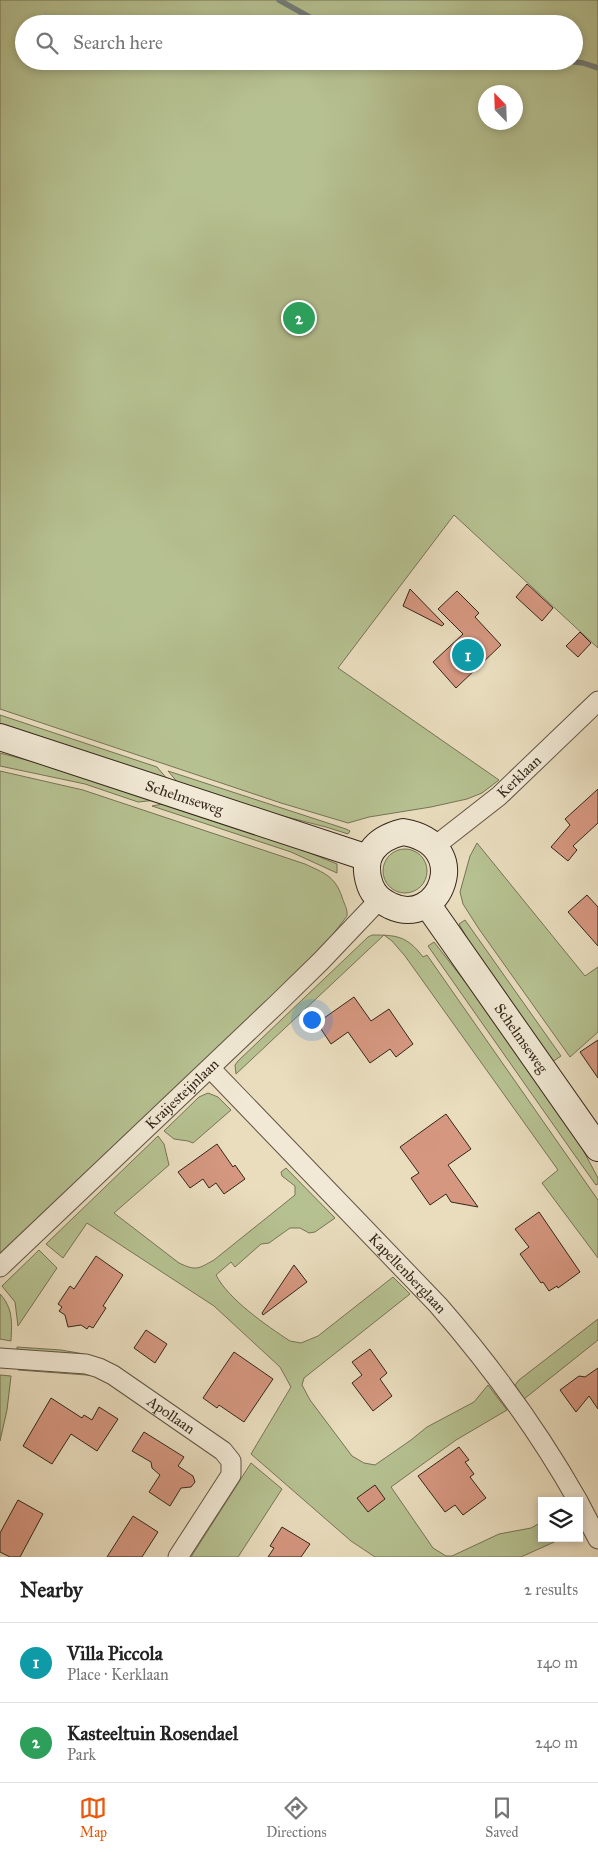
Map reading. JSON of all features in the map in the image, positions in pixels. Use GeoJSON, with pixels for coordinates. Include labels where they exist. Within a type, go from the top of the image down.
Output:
{"type":"FeatureCollection","features":[{"type":"Feature","properties":{"kind":"main road","name":"Schelmseweg"},"geometry":{"type":"LineString","coordinates":[[0,737],[368,858]]}},
{"type":"Feature","properties":{"kind":"main road"},"geometry":{"type":"LineString","coordinates":[[403,832],[417,834],[435,846],[441,855],[444,866],[443,881],[439,892],[427,904],[419,908],[409,909],[394,907],[371,909],[372,888],[367,877],[368,858],[372,849],[381,841],[403,832]]}},
{"type":"Feature","properties":{"kind":"main road","name":"Schelmseweg"},"geometry":{"type":"LineString","coordinates":[[427,904],[598,1148]]}},
{"type":"Feature","properties":{"kind":"street","name":"Kerklaan"},"geometry":{"type":"LineString","coordinates":[[435,846],[499,796],[598,701]]}},
{"type":"Feature","properties":{"kind":"street","name":"Kraijesteijnlaan"},"geometry":{"type":"LineString","coordinates":[[0,1267],[321,961],[371,909]]}},
{"type":"Feature","properties":{"kind":"street","name":"Kapellenberglaan"},"geometry":{"type":"LineString","coordinates":[[210,1068],[459,1328],[542,1440],[576,1497]]}},
{"type":"Feature","properties":{"kind":"street","name":"Apollaan"},"geometry":{"type":"LineString","coordinates":[[0,1358],[74,1362],[99,1368],[113,1375],[223,1451],[230,1461],[231,1475],[178,1557]]}},
{"type":"Feature","properties":{"kind":"street","name":"Kapellenberglaan"},"geometry":{"type":"LineString","coordinates":[[583,1510],[598,1539]]}},
{"type":"Feature","properties":{"kind":"green space"},"geometry":{"type":"Polygon","coordinates":[[[0,0],[598,0],[598,648],[454,515],[338,668],[499,780],[482,793],[467,799],[369,817],[348,823],[281,803],[0,709],[0,0]]]}},
{"type":"Feature","properties":{"kind":"green space"},"geometry":{"type":"Polygon","coordinates":[[[0,715],[157,767],[169,781],[0,725],[0,715]]]}},
{"type":"Feature","properties":{"kind":"green space"},"geometry":{"type":"Polygon","coordinates":[[[0,753],[64,770],[157,800],[138,802],[85,784],[0,766],[0,753]]]}},
{"type":"Feature","properties":{"kind":"green space"},"geometry":{"type":"Polygon","coordinates":[[[0,771],[83,790],[305,864],[328,876],[336,884],[346,907],[347,916],[323,947],[0,1256],[0,771]]]}},
{"type":"Feature","properties":{"kind":"green space"},"geometry":{"type":"Polygon","coordinates":[[[168,771],[350,831],[348,834],[275,814],[179,784],[168,771]]]}},
{"type":"Feature","properties":{"kind":"green space"},"geometry":{"type":"Polygon","coordinates":[[[163,804],[251,829],[337,864],[337,873],[291,852],[152,806],[163,804]]]}},
{"type":"Feature","properties":{"kind":"green space"},"geometry":{"type":"Polygon","coordinates":[[[477,843],[585,976],[598,967],[598,1032],[570,1057],[463,904],[460,892],[470,856],[477,843]]]}},
{"type":"Feature","properties":{"kind":"green space"},"geometry":{"type":"Polygon","coordinates":[[[409,849],[421,855],[426,862],[426,880],[421,887],[414,892],[401,893],[389,887],[384,880],[383,867],[389,855],[396,850],[409,849]]]}},
{"type":"Feature","properties":{"kind":"green space"},"geometry":{"type":"Polygon","coordinates":[[[465,920],[561,1056],[552,1062],[484,967],[459,924],[465,920]]]}},
{"type":"Feature","properties":{"kind":"green space"},"geometry":{"type":"Polygon","coordinates":[[[372,935],[384,935],[236,1074],[235,1065],[238,1061],[372,935]]]}},
{"type":"Feature","properties":{"kind":"green space"},"geometry":{"type":"Polygon","coordinates":[[[384,935],[401,938],[412,945],[423,957],[427,955],[598,1200],[598,1258],[542,1183],[558,1170],[405,956],[384,935]]]}},
{"type":"Feature","properties":{"kind":"green space"},"geometry":{"type":"Polygon","coordinates":[[[434,942],[502,1029],[576,1137],[598,1178],[598,1184],[596,1185],[576,1157],[428,946],[434,942]]]}},
{"type":"Feature","properties":{"kind":"green space"},"geometry":{"type":"Polygon","coordinates":[[[208,1093],[218,1097],[231,1110],[193,1143],[174,1139],[164,1131],[199,1097],[208,1093]]]}},
{"type":"Feature","properties":{"kind":"green space"},"geometry":{"type":"Polygon","coordinates":[[[158,1136],[164,1144],[169,1165],[114,1213],[179,1263],[193,1268],[214,1260],[295,1195],[295,1186],[282,1176],[281,1172],[286,1168],[335,1218],[315,1232],[309,1233],[300,1228],[290,1228],[269,1243],[261,1244],[235,1267],[231,1262],[216,1275],[222,1284],[229,1293],[260,1320],[290,1341],[301,1343],[318,1336],[393,1277],[410,1294],[304,1378],[302,1385],[310,1400],[352,1456],[364,1463],[375,1465],[427,1427],[474,1402],[488,1385],[507,1410],[456,1440],[391,1487],[433,1548],[446,1556],[452,1556],[499,1534],[531,1528],[538,1524],[538,1542],[554,1542],[521,1557],[375,1557],[351,1541],[251,1454],[291,1387],[280,1367],[214,1306],[87,1223],[63,1258],[46,1244],[158,1136]]]}},
{"type":"Feature","properties":{"kind":"green space"},"geometry":{"type":"Polygon","coordinates":[[[39,1250],[57,1268],[18,1326],[15,1302],[2,1286],[39,1250]]]}},
{"type":"Feature","properties":{"kind":"green space"},"geometry":{"type":"Polygon","coordinates":[[[0,1294],[9,1310],[11,1341],[0,1339],[0,1294]]]}},
{"type":"Feature","properties":{"kind":"green space"},"geometry":{"type":"Polygon","coordinates":[[[598,1319],[598,1340],[524,1399],[515,1385],[519,1380],[598,1319]]]}},
{"type":"Feature","properties":{"kind":"green space"},"geometry":{"type":"Polygon","coordinates":[[[17,1347],[61,1350],[84,1354],[83,1356],[17,1352],[17,1347]]]}},
{"type":"Feature","properties":{"kind":"green space"},"geometry":{"type":"Polygon","coordinates":[[[19,1366],[77,1370],[100,1376],[18,1370],[19,1366]]]}},
{"type":"Feature","properties":{"kind":"green space"},"geometry":{"type":"Polygon","coordinates":[[[0,1375],[11,1376],[7,1410],[0,1441],[0,1375]]]}},
{"type":"Feature","properties":{"kind":"green space"},"geometry":{"type":"Polygon","coordinates":[[[251,1463],[282,1489],[238,1557],[191,1557],[251,1463]]]}},
{"type":"Feature","properties":{"kind":"building"},"geometry":{"type":"Polygon","coordinates":[[[527,584],[553,608],[542,621],[516,597],[527,584]]]}},
{"type":"Feature","properties":{"kind":"building"},"geometry":{"type":"Polygon","coordinates":[[[410,589],[444,624],[442,626],[403,606],[410,589]]]}},
{"type":"Feature","properties":{"kind":"building"},"geometry":{"type":"Polygon","coordinates":[[[457,591],[479,613],[475,617],[501,645],[456,688],[433,662],[463,634],[438,609],[457,591]]]}},
{"type":"Feature","properties":{"kind":"building"},"geometry":{"type":"Polygon","coordinates":[[[580,632],[591,643],[578,657],[566,646],[580,632]]]}},
{"type":"Feature","properties":{"kind":"building"},"geometry":{"type":"Polygon","coordinates":[[[598,789],[598,823],[573,846],[577,850],[568,861],[551,847],[570,825],[565,819],[598,789]]]}},
{"type":"Feature","properties":{"kind":"building"},"geometry":{"type":"Polygon","coordinates":[[[587,895],[598,907],[598,946],[568,912],[587,895]]]}},
{"type":"Feature","properties":{"kind":"building"},"geometry":{"type":"Polygon","coordinates":[[[354,997],[371,1021],[389,1009],[413,1044],[396,1057],[390,1049],[370,1063],[348,1032],[331,1044],[317,1023],[354,997]]]}},
{"type":"Feature","properties":{"kind":"building"},"geometry":{"type":"Polygon","coordinates":[[[598,1040],[598,1078],[580,1052],[598,1040]]]}},
{"type":"Feature","properties":{"kind":"building"},"geometry":{"type":"Polygon","coordinates":[[[446,1114],[471,1149],[448,1165],[478,1207],[451,1202],[446,1194],[430,1205],[411,1178],[419,1173],[400,1147],[446,1114]]]}},
{"type":"Feature","properties":{"kind":"building"},"geometry":{"type":"Polygon","coordinates":[[[217,1144],[233,1167],[235,1165],[245,1179],[224,1194],[216,1183],[209,1188],[203,1179],[190,1188],[178,1172],[217,1144]]]}},
{"type":"Feature","properties":{"kind":"building"},"geometry":{"type":"Polygon","coordinates":[[[539,1212],[580,1272],[558,1288],[557,1286],[549,1291],[520,1254],[529,1247],[515,1229],[539,1212]]]}},
{"type":"Feature","properties":{"kind":"building"},"geometry":{"type":"Polygon","coordinates":[[[96,1256],[123,1275],[103,1306],[106,1308],[93,1328],[89,1326],[87,1329],[81,1325],[68,1327],[65,1315],[59,1311],[62,1307],[58,1304],[70,1286],[74,1289],[96,1256]]]}},
{"type":"Feature","properties":{"kind":"building"},"geometry":{"type":"Polygon","coordinates":[[[294,1265],[307,1282],[263,1315],[262,1313],[294,1265]]]}},
{"type":"Feature","properties":{"kind":"building"},"geometry":{"type":"Polygon","coordinates":[[[146,1330],[167,1344],[155,1363],[134,1348],[146,1330]]]}},
{"type":"Feature","properties":{"kind":"building"},"geometry":{"type":"Polygon","coordinates":[[[370,1349],[387,1373],[380,1379],[392,1396],[373,1411],[352,1383],[362,1375],[352,1362],[370,1349]]]}},
{"type":"Feature","properties":{"kind":"building"},"geometry":{"type":"Polygon","coordinates":[[[234,1352],[273,1379],[244,1422],[219,1405],[217,1408],[203,1398],[234,1352]]]}},
{"type":"Feature","properties":{"kind":"building"},"geometry":{"type":"Polygon","coordinates":[[[598,1368],[598,1409],[589,1396],[576,1412],[560,1390],[579,1376],[585,1377],[598,1368]]]}},
{"type":"Feature","properties":{"kind":"building"},"geometry":{"type":"Polygon","coordinates":[[[51,1398],[82,1418],[84,1415],[92,1420],[99,1407],[118,1419],[97,1451],[71,1434],[52,1464],[23,1446],[51,1398]]]}},
{"type":"Feature","properties":{"kind":"building"},"geometry":{"type":"Polygon","coordinates":[[[144,1432],[184,1457],[178,1466],[193,1476],[195,1482],[191,1487],[181,1488],[170,1506],[149,1492],[160,1475],[152,1468],[151,1462],[132,1451],[144,1432]]]}},
{"type":"Feature","properties":{"kind":"building"},"geometry":{"type":"Polygon","coordinates":[[[459,1447],[469,1460],[465,1462],[474,1474],[470,1477],[486,1498],[463,1515],[455,1505],[445,1512],[418,1476],[459,1447]]]}},
{"type":"Feature","properties":{"kind":"building"},"geometry":{"type":"Polygon","coordinates":[[[375,1485],[385,1499],[368,1512],[357,1498],[375,1485]]]}},
{"type":"Feature","properties":{"kind":"building"},"geometry":{"type":"Polygon","coordinates":[[[18,1500],[43,1514],[20,1557],[10,1557],[0,1552],[0,1533],[18,1500]]]}},
{"type":"Feature","properties":{"kind":"building"},"geometry":{"type":"Polygon","coordinates":[[[133,1516],[158,1532],[142,1557],[107,1557],[133,1516]]]}},
{"type":"Feature","properties":{"kind":"building"},"geometry":{"type":"Polygon","coordinates":[[[282,1527],[310,1544],[301,1557],[268,1557],[274,1548],[270,1546],[282,1527]]]}},
{"type":"Feature","properties":{"kind":"waterway"},"geometry":{"type":"LineString","coordinates":[[279,0],[306,15]]}},
{"type":"Feature","properties":{"kind":"waterway"},"geometry":{"type":"LineString","coordinates":[[583,63],[598,68]]}},
{"type":"Feature","properties":{"kind":"place","name":"Kasteeltuin Rosendael"},"geometry":{"type":"Point","coordinates":[299,318]}},
{"type":"Feature","properties":{"kind":"place","name":"Villa Piccola"},"geometry":{"type":"Point","coordinates":[468,655]}}]}
